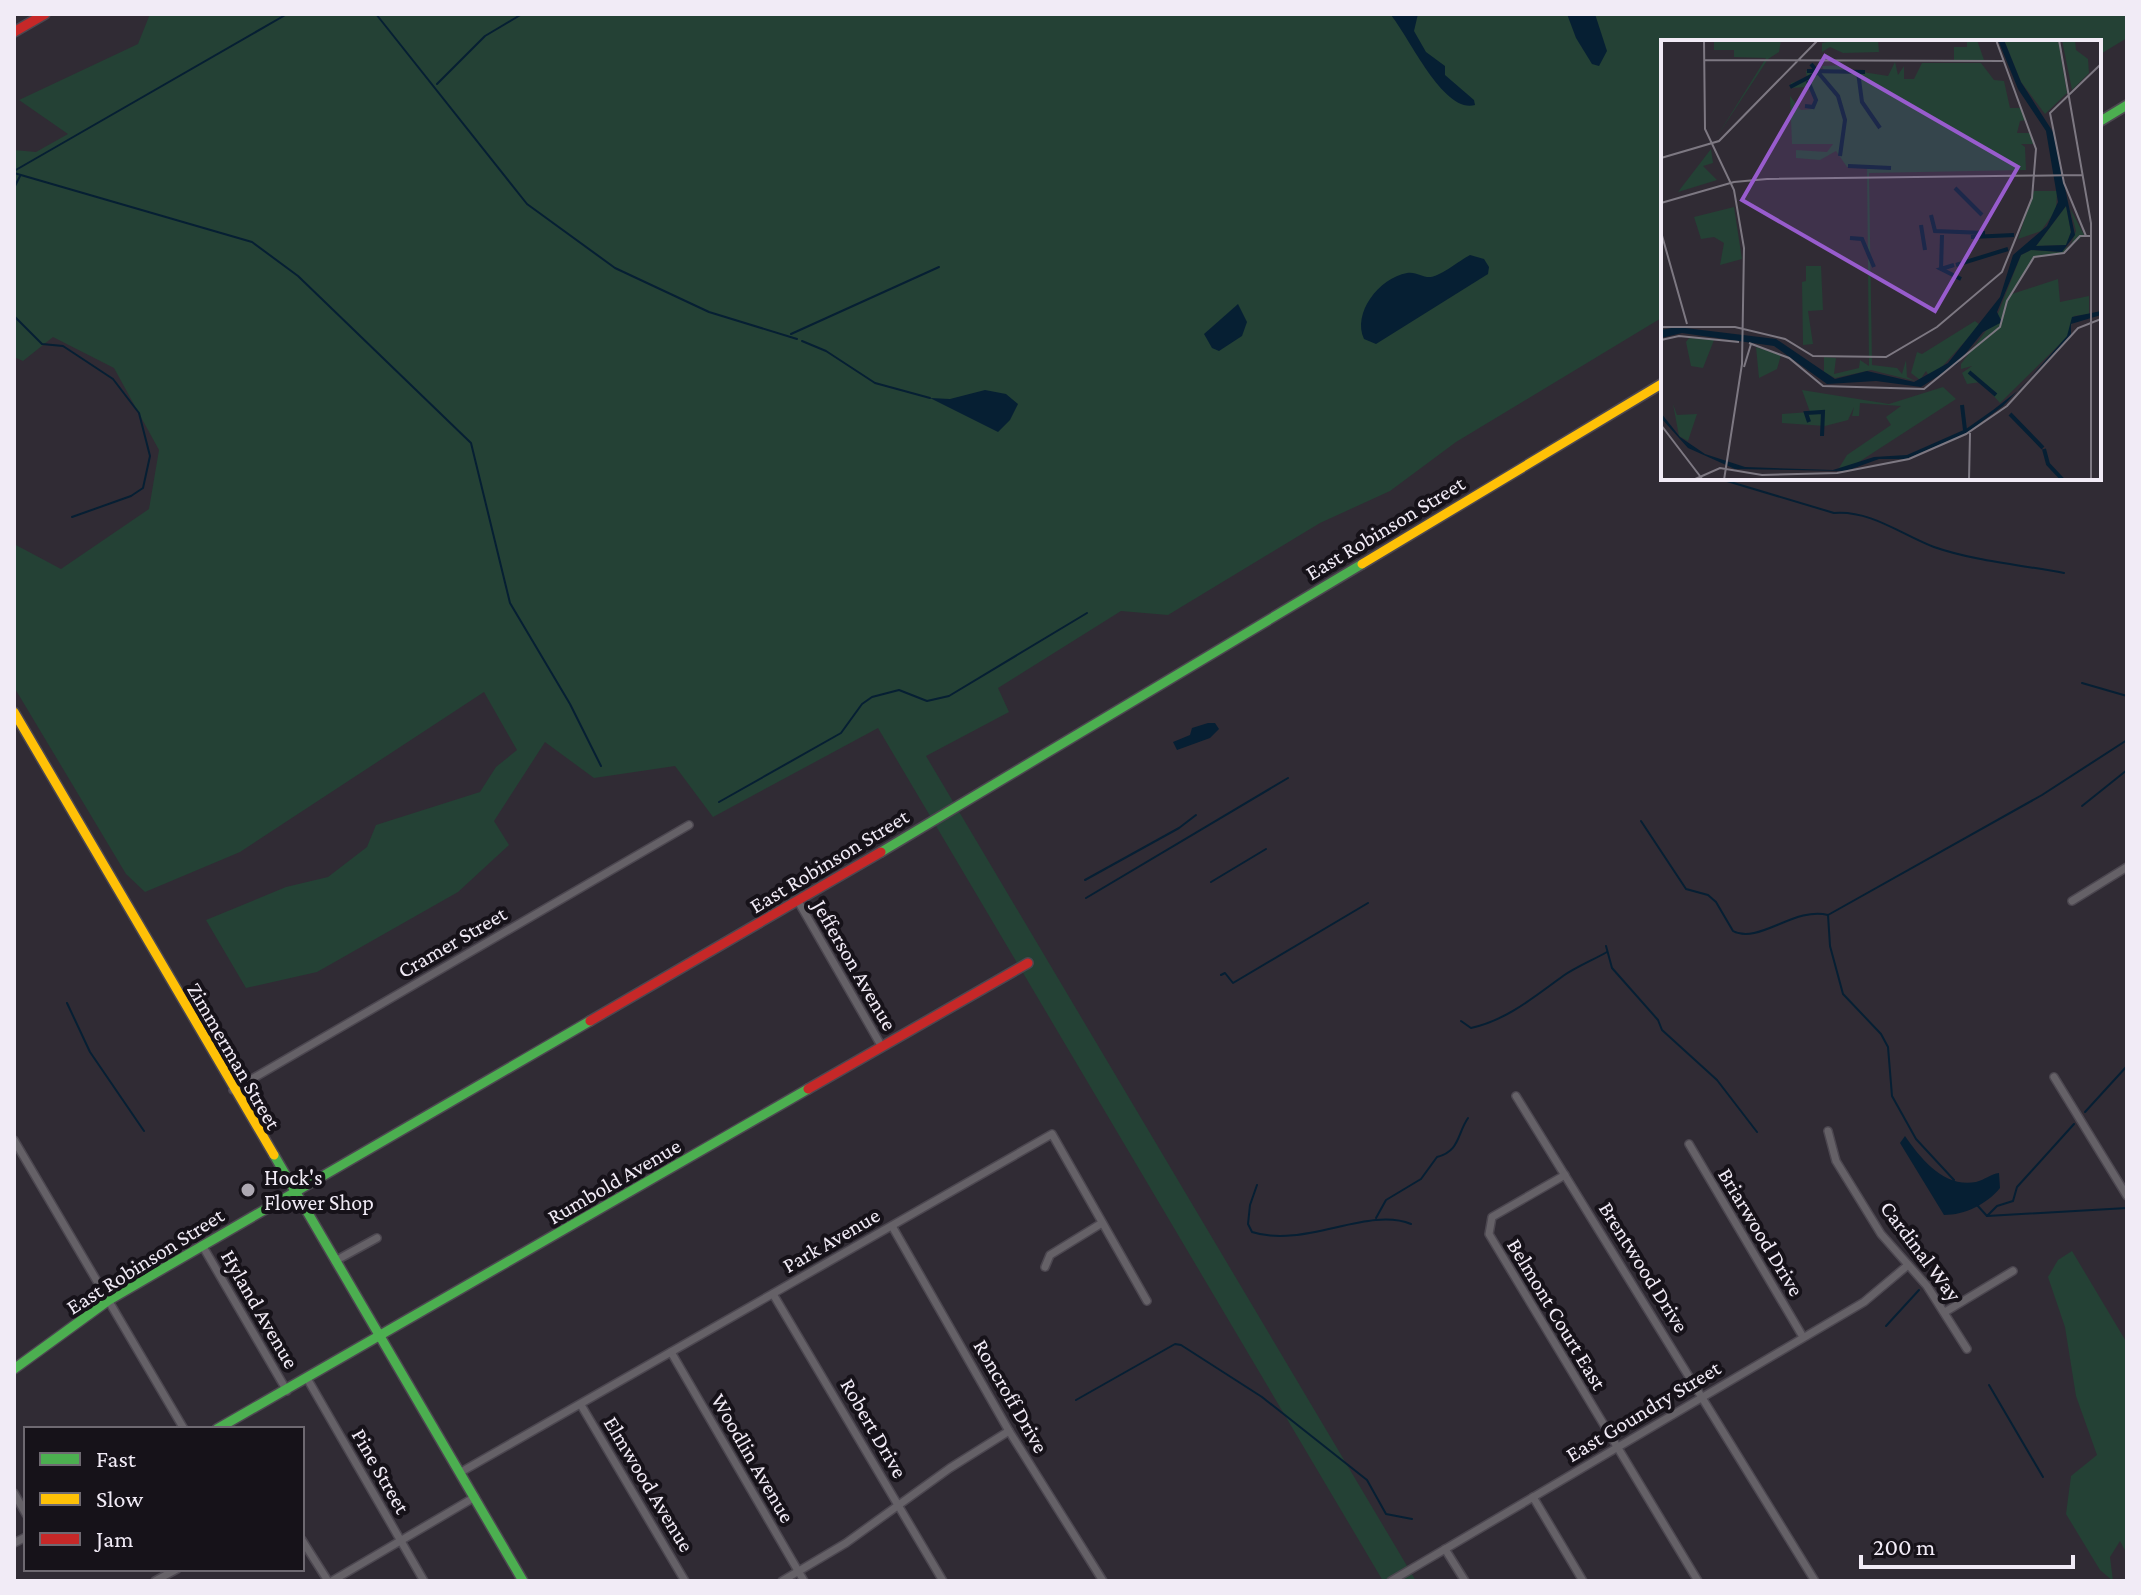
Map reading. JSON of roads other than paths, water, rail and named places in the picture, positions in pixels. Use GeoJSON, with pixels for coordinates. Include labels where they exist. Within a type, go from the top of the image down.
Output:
{"type":"FeatureCollection","features":[{"type":"Feature","properties":{"kind":"street"},"geometry":{"type":"LineString","coordinates":[[14,32],[45,14]]}},
{"type":"Feature","properties":{"kind":"street"},"geometry":{"type":"LineString","coordinates":[[2101,121],[2127,105]]}},
{"type":"Feature","properties":{"kind":"street","name":"East Robinson Street"},"geometry":{"type":"LineString","coordinates":[[14,1369],[109,1300],[798,901],[1661,384]]}},
{"type":"Feature","properties":{"kind":"street","name":"Zimmerman Street"},"geometry":{"type":"LineString","coordinates":[[14,712],[523,1581]]}},
{"type":"Feature","properties":{"kind":"street","name":"Cramer Street"},"geometry":{"type":"LineString","coordinates":[[233,1090],[689,825]]}},
{"type":"Feature","properties":{"kind":"street"},"geometry":{"type":"LineString","coordinates":[[2072,901],[2127,867]]}},
{"type":"Feature","properties":{"kind":"street","name":"Jefferson Avenue"},"geometry":{"type":"LineString","coordinates":[[798,901],[882,1047]]}},
{"type":"Feature","properties":{"kind":"street","name":"Rumbold Avenue"},"geometry":{"type":"LineString","coordinates":[[234,1425],[287,1391],[1028,963]]}},
{"type":"Feature","properties":{"kind":"street"},"geometry":{"type":"LineString","coordinates":[[2054,1077],[2127,1196]]}},
{"type":"Feature","properties":{"kind":"street","name":"Brentwood Drive"},"geometry":{"type":"LineString","coordinates":[[1516,1096],[1815,1581]]}},
{"type":"Feature","properties":{"kind":"street","name":"Cardinal Way"},"geometry":{"type":"LineString","coordinates":[[1828,1131],[1836,1161],[1889,1246],[1945,1312],[1967,1349]]}},
{"type":"Feature","properties":{"kind":"street","name":"Park Avenue"},"geometry":{"type":"LineString","coordinates":[[461,1472],[1052,1134],[1147,1301]]}},
{"type":"Feature","properties":{"kind":"street"},"geometry":{"type":"LineString","coordinates":[[14,1140],[183,1427]]}},
{"type":"Feature","properties":{"kind":"street","name":"Briarwood Drive"},"geometry":{"type":"LineString","coordinates":[[1689,1144],[1803,1337]]}},
{"type":"Feature","properties":{"kind":"street","name":"Belmont Court East"},"geometry":{"type":"LineString","coordinates":[[1565,1175],[1492,1217],[1489,1234],[1698,1581]]}},
{"type":"Feature","properties":{"kind":"street"},"geometry":{"type":"LineString","coordinates":[[1045,1267],[1050,1255],[1102,1223]]}},
{"type":"Feature","properties":{"kind":"street","name":"Roncroff Drive"},"geometry":{"type":"LineString","coordinates":[[892,1226],[1009,1431],[1103,1581]]}},
{"type":"Feature","properties":{"kind":"street"},"geometry":{"type":"LineString","coordinates":[[335,1261],[377,1238]]}},
{"type":"Feature","properties":{"kind":"street","name":"Hyland Avenue"},"geometry":{"type":"LineString","coordinates":[[202,1245],[287,1391]]}},
{"type":"Feature","properties":{"kind":"street","name":"East Goundry Street"},"geometry":{"type":"LineString","coordinates":[[1391,1581],[1873,1296],[1908,1265]]}},
{"type":"Feature","properties":{"kind":"street"},"geometry":{"type":"LineString","coordinates":[[1945,1312],[2013,1271]]}},
{"type":"Feature","properties":{"kind":"street","name":"Robert Drive"},"geometry":{"type":"LineString","coordinates":[[773,1294],[943,1581]]}},
{"type":"Feature","properties":{"kind":"street","name":"Woodlin Avenue"},"geometry":{"type":"LineString","coordinates":[[671,1352],[804,1581]]}},
{"type":"Feature","properties":{"kind":"street","name":"Pine Street"},"geometry":{"type":"LineString","coordinates":[[308,1380],[424,1581]]}},
{"type":"Feature","properties":{"kind":"street","name":"Elmwood Avenue"},"geometry":{"type":"LineString","coordinates":[[581,1405],[685,1581]]}},
{"type":"Feature","properties":{"kind":"street"},"geometry":{"type":"LineString","coordinates":[[782,1581],[846,1543],[1009,1431]]}},
{"type":"Feature","properties":{"kind":"street"},"geometry":{"type":"LineString","coordinates":[[14,1493],[24,1510]]}},
{"type":"Feature","properties":{"kind":"street"},"geometry":{"type":"LineString","coordinates":[[304,1543],[330,1581],[475,1497]]}},
{"type":"Feature","properties":{"kind":"street"},"geometry":{"type":"LineString","coordinates":[[1533,1497],[1583,1581]]}},
{"type":"Feature","properties":{"kind":"street"},"geometry":{"type":"LineString","coordinates":[[1445,1549],[1465,1581]]}},
{"type":"Feature","properties":{"kind":"street"},"geometry":{"type":"LineString","coordinates":[[155,1581],[173,1571]]}},
{"type":"Feature","properties":{"kind":"water"},"geometry":{"type":"Polygon","coordinates":[[[1390,14],[1418,14],[1414,31],[1426,52],[1445,66],[1445,75],[1474,100],[1475,105],[1463,105],[1439,86],[1390,14]]]}},
{"type":"Feature","properties":{"kind":"water"},"geometry":{"type":"Polygon","coordinates":[[[1567,14],[1595,14],[1607,51],[1599,66],[1592,64],[1576,38],[1567,14]]]}},
{"type":"Feature","properties":{"kind":"water"},"geometry":{"type":"Polygon","coordinates":[[[1470,255],[1484,259],[1489,267],[1488,274],[1376,344],[1364,339],[1362,318],[1370,298],[1378,289],[1407,273],[1435,276],[1470,255]]]}},
{"type":"Feature","properties":{"kind":"water"},"geometry":{"type":"Polygon","coordinates":[[[1238,304],[1247,322],[1242,336],[1219,351],[1212,348],[1204,334],[1238,304]]]}},
{"type":"Feature","properties":{"kind":"water"},"geometry":{"type":"Polygon","coordinates":[[[985,390],[1006,394],[1018,404],[1010,420],[998,432],[930,398],[950,399],[985,390]]]}},
{"type":"Feature","properties":{"kind":"water"},"geometry":{"type":"Polygon","coordinates":[[[1215,723],[1219,729],[1210,738],[1177,750],[1173,742],[1190,735],[1192,728],[1215,723]]]}},
{"type":"Feature","properties":{"kind":"water"},"geometry":{"type":"Polygon","coordinates":[[[1905,1136],[1918,1154],[1944,1176],[1964,1183],[1999,1173],[2000,1188],[1975,1208],[1944,1215],[1900,1143],[1905,1136]]]}},
{"type":"Feature","properties":{"kind":"waterway"},"geometry":{"type":"LineString","coordinates":[[14,171],[287,14]]}},
{"type":"Feature","properties":{"kind":"waterway"},"geometry":{"type":"LineString","coordinates":[[376,14],[527,204],[615,268],[709,312],[797,339]]}},
{"type":"Feature","properties":{"kind":"waterway"},"geometry":{"type":"LineString","coordinates":[[437,84],[485,36],[522,14]]}},
{"type":"Feature","properties":{"kind":"waterway"},"geometry":{"type":"LineString","coordinates":[[14,173],[252,242],[298,276],[471,443],[510,603],[570,704],[601,766]]}},
{"type":"Feature","properties":{"kind":"waterway"},"geometry":{"type":"LineString","coordinates":[[14,188],[20,176]]}},
{"type":"Feature","properties":{"kind":"waterway"},"geometry":{"type":"LineString","coordinates":[[791,334],[939,267]]}},
{"type":"Feature","properties":{"kind":"waterway"},"geometry":{"type":"LineString","coordinates":[[14,316],[42,344],[63,346],[113,379],[139,413],[150,456],[143,488],[131,496],[72,517]]}},
{"type":"Feature","properties":{"kind":"waterway"},"geometry":{"type":"LineString","coordinates":[[802,341],[826,351],[875,383],[930,398]]}},
{"type":"Feature","properties":{"kind":"waterway"},"geometry":{"type":"LineString","coordinates":[[1724,480],[1834,513],[1861,515],[1949,552],[2064,573]]}},
{"type":"Feature","properties":{"kind":"waterway"},"geometry":{"type":"LineString","coordinates":[[719,802],[841,733],[862,704],[872,697],[899,690],[927,701],[949,696],[1087,613]]}},
{"type":"Feature","properties":{"kind":"waterway"},"geometry":{"type":"LineString","coordinates":[[2082,683],[2127,696]]}},
{"type":"Feature","properties":{"kind":"waterway"},"geometry":{"type":"LineString","coordinates":[[1641,821],[1686,889],[1708,895],[1716,902],[1733,931],[1754,933],[1803,916],[1828,915],[2042,795],[2127,740]]}},
{"type":"Feature","properties":{"kind":"waterway"},"geometry":{"type":"LineString","coordinates":[[2082,806],[2127,770]]}},
{"type":"Feature","properties":{"kind":"waterway"},"geometry":{"type":"LineString","coordinates":[[1086,898],[1288,778]]}},
{"type":"Feature","properties":{"kind":"waterway"},"geometry":{"type":"LineString","coordinates":[[1085,880],[1179,828],[1196,815]]}},
{"type":"Feature","properties":{"kind":"waterway"},"geometry":{"type":"LineString","coordinates":[[1211,882],[1266,849]]}},
{"type":"Feature","properties":{"kind":"waterway"},"geometry":{"type":"LineString","coordinates":[[1221,975],[1225,973],[1233,983],[1368,903]]}},
{"type":"Feature","properties":{"kind":"waterway"},"geometry":{"type":"LineString","coordinates":[[1828,915],[1830,946],[1843,994],[1881,1034],[1888,1047],[1892,1096],[1916,1139],[1954,1180]]}},
{"type":"Feature","properties":{"kind":"waterway"},"geometry":{"type":"LineString","coordinates":[[1606,946],[1612,968],[1658,1020],[1662,1030],[1717,1080],[1757,1132]]}},
{"type":"Feature","properties":{"kind":"waterway"},"geometry":{"type":"LineString","coordinates":[[1461,1021],[1471,1028],[1496,1019],[1607,952]]}},
{"type":"Feature","properties":{"kind":"waterway"},"geometry":{"type":"LineString","coordinates":[[67,1003],[90,1052],[144,1131]]}},
{"type":"Feature","properties":{"kind":"waterway"},"geometry":{"type":"LineString","coordinates":[[2085,1112],[2127,1066]]}},
{"type":"Feature","properties":{"kind":"waterway"},"geometry":{"type":"LineString","coordinates":[[1376,1218],[1386,1200],[1421,1179],[1437,1157],[1450,1151],[1468,1118]]}},
{"type":"Feature","properties":{"kind":"waterway"},"geometry":{"type":"LineString","coordinates":[[2074,1124],[2017,1187],[2013,1201],[1997,1206],[1987,1216],[2127,1208]]}},
{"type":"Feature","properties":{"kind":"waterway"},"geometry":{"type":"LineString","coordinates":[[1257,1185],[1250,1205],[1248,1224],[1252,1232],[1272,1236],[1293,1235],[1375,1220],[1411,1224]]}},
{"type":"Feature","properties":{"kind":"waterway"},"geometry":{"type":"LineString","coordinates":[[1977,1205],[1987,1216]]}},
{"type":"Feature","properties":{"kind":"waterway"},"geometry":{"type":"LineString","coordinates":[[1886,1326],[1919,1290]]}},
{"type":"Feature","properties":{"kind":"waterway"},"geometry":{"type":"LineString","coordinates":[[1076,1400],[1175,1344],[1181,1345],[1262,1397],[1367,1480],[1386,1514],[1412,1519]]}},
{"type":"Feature","properties":{"kind":"waterway"},"geometry":{"type":"LineString","coordinates":[[1989,1385],[2043,1477]]}},
{"type":"Feature","properties":{"kind":"place","name":"Hock's Flower Shop"},"geometry":{"type":"Point","coordinates":[248,1190]}}]}
